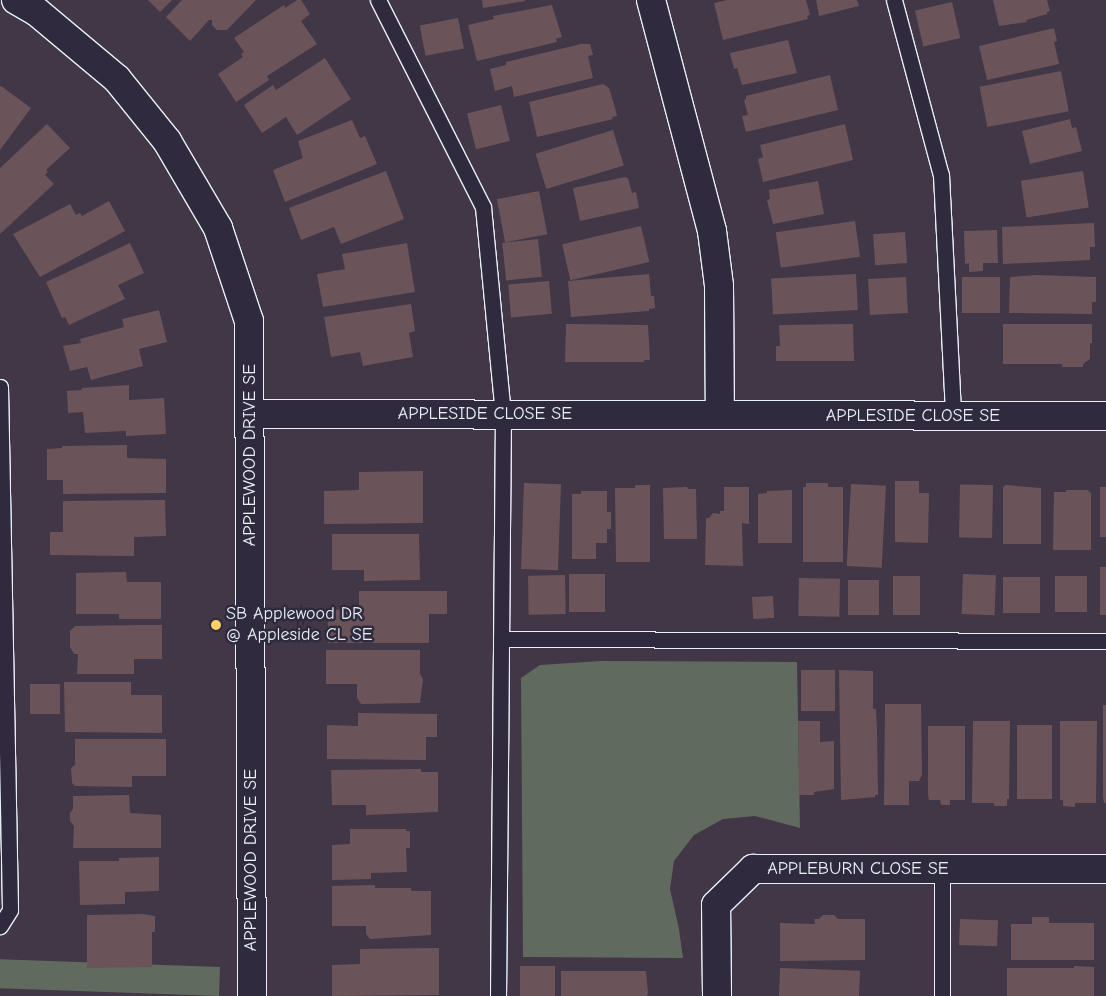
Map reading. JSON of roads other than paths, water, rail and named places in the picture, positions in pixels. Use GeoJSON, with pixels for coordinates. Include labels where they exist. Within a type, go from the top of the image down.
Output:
{"type":"FeatureCollection","features":[{"type":"Feature","properties":{"kind":"street","name":"APPLEWOOD DRIVE SE"},"geometry":{"type":"LineString","coordinates":[[16,0],[37,12],[116,79],[167,141],[218,228],[248,321],[252,996]]}},
{"type":"Feature","properties":{"kind":"street"},"geometry":{"type":"LineString","coordinates":[[650,0],[712,231],[719,286],[720,414]]}},
{"type":"Feature","properties":{"kind":"street","name":"APPLESIDE CLOSE SE"},"geometry":{"type":"LineString","coordinates":[[250,414],[1106,416]]}},
{"type":"Feature","properties":{"kind":"street","name":"APPLEBURN CLOSE SE"},"geometry":{"type":"LineString","coordinates":[[717,996],[716,905],[753,870],[1106,869]]}},
{"type":"Feature","properties":{"kind":"lane"},"geometry":{"type":"LineString","coordinates":[[378,0],[483,207],[503,414],[498,996]]}},
{"type":"Feature","properties":{"kind":"lane"},"geometry":{"type":"LineString","coordinates":[[894,0],[940,175],[953,416]]}},
{"type":"Feature","properties":{"kind":"lane"},"geometry":{"type":"LineString","coordinates":[[0,387],[10,910],[0,926]]}},
{"type":"Feature","properties":{"kind":"lane"},"geometry":{"type":"LineString","coordinates":[[501,639],[1106,641]]}},
{"type":"Feature","properties":{"kind":"lane"},"geometry":{"type":"LineString","coordinates":[[942,870],[942,996]]}},
{"type":"Feature","properties":{"kind":"place","name":"SB Applewood DR @ Appleside CL SE"},"geometry":{"type":"Point","coordinates":[216,625]}}]}
